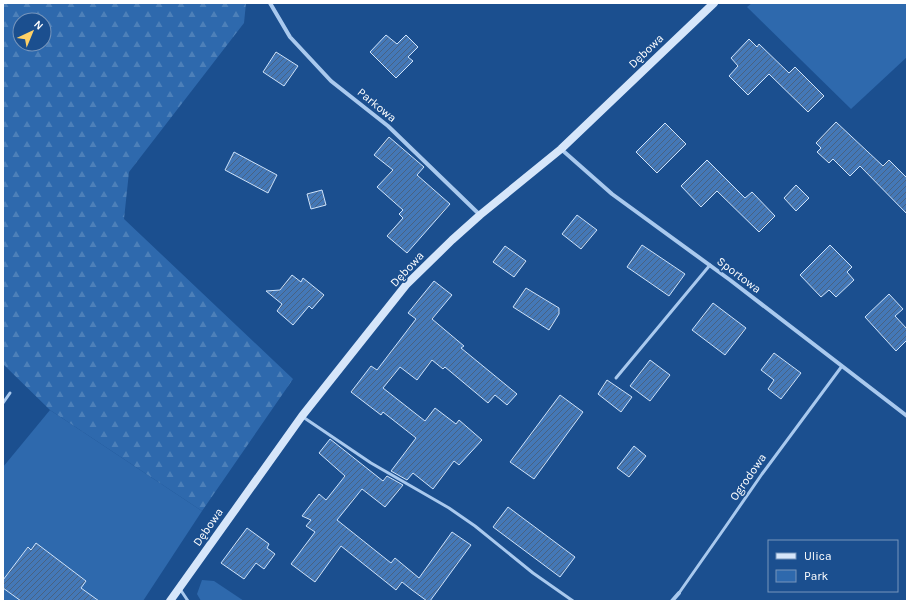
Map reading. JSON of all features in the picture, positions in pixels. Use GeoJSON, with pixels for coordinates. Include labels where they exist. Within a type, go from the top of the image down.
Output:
{"type":"FeatureCollection","features":[{"type":"Feature","properties":{"kind":"street","name":"Parkowa"},"geometry":{"type":"LineString","coordinates":[[270,3],[290,37],[331,81],[388,126],[480,215]]}},
{"type":"Feature","properties":{"kind":"street","name":"Dębowa"},"geometry":{"type":"LineString","coordinates":[[170,601],[302,416],[406,285],[480,215],[561,148],[714,3]]}},
{"type":"Feature","properties":{"kind":"street","name":"Sportowa"},"geometry":{"type":"LineString","coordinates":[[561,148],[612,194],[710,265],[907,416]]}},
{"type":"Feature","properties":{"kind":"street","name":"Ogrodowa"},"geometry":{"type":"LineString","coordinates":[[672,601],[679,593]]}},
{"type":"Feature","properties":{"kind":"lane"},"geometry":{"type":"LineString","coordinates":[[616,378],[710,265]]}},
{"type":"Feature","properties":{"kind":"lane","name":"Ogrodowa"},"geometry":{"type":"LineString","coordinates":[[679,593],[762,474],[842,366]]}},
{"type":"Feature","properties":{"kind":"lane"},"geometry":{"type":"LineString","coordinates":[[3,403],[10,393]]}},
{"type":"Feature","properties":{"kind":"lane"},"geometry":{"type":"LineString","coordinates":[[302,416],[371,463],[449,508],[475,526],[532,573],[572,601]]}},
{"type":"Feature","properties":{"kind":"lane"},"geometry":{"type":"LineString","coordinates":[[179,588],[188,601]]}},
{"type":"Feature","properties":{"kind":"green space"},"geometry":{"type":"Polygon","coordinates":[[[3,3],[246,3],[244,23],[129,172],[124,219],[293,379],[202,511],[50,410],[3,364],[3,3]]]}},
{"type":"Feature","properties":{"kind":"green space"},"geometry":{"type":"Polygon","coordinates":[[[752,3],[907,3],[907,57],[851,109],[747,7],[752,3]]]}},
{"type":"Feature","properties":{"kind":"green space"},"geometry":{"type":"Polygon","coordinates":[[[50,410],[202,511],[143,601],[3,601],[3,467],[50,410]]]}},
{"type":"Feature","properties":{"kind":"green space"},"geometry":{"type":"Polygon","coordinates":[[[202,580],[214,581],[244,601],[201,601],[197,594],[202,580]]]}},
{"type":"Feature","properties":{"kind":"building"},"geometry":{"type":"Polygon","coordinates":[[[386,35],[397,44],[406,35],[418,47],[408,57],[413,61],[396,78],[370,52],[386,35]]]}},
{"type":"Feature","properties":{"kind":"building"},"geometry":{"type":"Polygon","coordinates":[[[749,39],[757,47],[759,44],[789,73],[795,67],[824,96],[808,112],[769,74],[748,95],[729,76],[738,66],[731,58],[749,39]]]}},
{"type":"Feature","properties":{"kind":"building"},"geometry":{"type":"Polygon","coordinates":[[[276,52],[298,66],[284,86],[263,72],[276,52]]]}},
{"type":"Feature","properties":{"kind":"building"},"geometry":{"type":"Polygon","coordinates":[[[836,122],[883,166],[889,160],[907,178],[907,214],[860,166],[850,176],[833,159],[829,163],[817,152],[821,148],[816,143],[836,122]]]}},
{"type":"Feature","properties":{"kind":"building"},"geometry":{"type":"Polygon","coordinates":[[[665,123],[686,144],[657,173],[636,152],[665,123]]]}},
{"type":"Feature","properties":{"kind":"building"},"geometry":{"type":"Polygon","coordinates":[[[389,137],[424,167],[417,175],[450,204],[407,253],[387,236],[403,218],[399,214],[403,210],[377,187],[393,170],[374,155],[389,137]]]}},
{"type":"Feature","properties":{"kind":"building"},"geometry":{"type":"Polygon","coordinates":[[[234,152],[277,175],[268,193],[225,170],[234,152]]]}},
{"type":"Feature","properties":{"kind":"building"},"geometry":{"type":"Polygon","coordinates":[[[707,160],[745,198],[752,192],[775,216],[759,232],[717,191],[701,207],[681,186],[707,160]]]}},
{"type":"Feature","properties":{"kind":"building"},"geometry":{"type":"Polygon","coordinates":[[[796,185],[809,198],[796,211],[784,198],[796,185]]]}},
{"type":"Feature","properties":{"kind":"building"},"geometry":{"type":"Polygon","coordinates":[[[322,190],[326,205],[311,209],[307,194],[322,190]]]}},
{"type":"Feature","properties":{"kind":"building"},"geometry":{"type":"Polygon","coordinates":[[[577,215],[597,230],[581,249],[562,234],[577,215]]]}},
{"type":"Feature","properties":{"kind":"building"},"geometry":{"type":"Polygon","coordinates":[[[642,245],[685,274],[669,296],[627,267],[642,245]]]}},
{"type":"Feature","properties":{"kind":"building"},"geometry":{"type":"Polygon","coordinates":[[[830,245],[852,267],[847,272],[854,280],[836,297],[829,290],[821,297],[800,275],[830,245]]]}},
{"type":"Feature","properties":{"kind":"building"},"geometry":{"type":"Polygon","coordinates":[[[505,246],[526,261],[514,277],[493,262],[505,246]]]}},
{"type":"Feature","properties":{"kind":"building"},"geometry":{"type":"Polygon","coordinates":[[[292,275],[301,282],[303,278],[324,295],[312,309],[309,306],[293,325],[277,311],[282,304],[266,291],[280,290],[292,275]]]}},
{"type":"Feature","properties":{"kind":"building"},"geometry":{"type":"Polygon","coordinates":[[[434,281],[452,295],[432,319],[464,346],[461,348],[517,394],[507,405],[495,395],[488,403],[445,367],[443,369],[432,360],[417,380],[400,367],[383,388],[425,421],[435,408],[456,424],[459,420],[482,440],[459,465],[454,461],[433,489],[413,473],[407,480],[391,471],[416,438],[383,412],[381,415],[351,392],[371,366],[377,370],[416,319],[408,313],[434,281]]]}},
{"type":"Feature","properties":{"kind":"building"},"geometry":{"type":"Polygon","coordinates":[[[526,288],[559,308],[559,314],[549,330],[513,307],[526,288]]]}},
{"type":"Feature","properties":{"kind":"building"},"geometry":{"type":"Polygon","coordinates":[[[889,294],[903,309],[895,316],[907,329],[907,340],[896,351],[865,317],[889,294]]]}},
{"type":"Feature","properties":{"kind":"building"},"geometry":{"type":"Polygon","coordinates":[[[713,303],[746,328],[725,355],[692,330],[713,303]]]}},
{"type":"Feature","properties":{"kind":"building"},"geometry":{"type":"Polygon","coordinates":[[[774,353],[801,373],[781,399],[768,389],[774,380],[761,370],[774,353]]]}},
{"type":"Feature","properties":{"kind":"building"},"geometry":{"type":"Polygon","coordinates":[[[650,360],[670,375],[650,401],[630,386],[650,360]]]}},
{"type":"Feature","properties":{"kind":"building"},"geometry":{"type":"Polygon","coordinates":[[[607,380],[632,397],[621,412],[598,394],[607,380]]]}},
{"type":"Feature","properties":{"kind":"building"},"geometry":{"type":"Polygon","coordinates":[[[560,395],[583,412],[534,479],[510,462],[560,395]]]}},
{"type":"Feature","properties":{"kind":"building"},"geometry":{"type":"Polygon","coordinates":[[[330,439],[383,481],[387,476],[403,485],[385,507],[362,489],[337,520],[391,563],[395,558],[419,578],[452,532],[471,545],[430,601],[427,601],[402,582],[396,590],[341,546],[315,582],[291,564],[315,532],[306,526],[311,520],[302,516],[319,494],[326,500],[345,476],[319,453],[330,439]]]}},
{"type":"Feature","properties":{"kind":"building"},"geometry":{"type":"Polygon","coordinates":[[[634,446],[646,456],[629,477],[617,468],[634,446]]]}},
{"type":"Feature","properties":{"kind":"building"},"geometry":{"type":"Polygon","coordinates":[[[508,507],[575,557],[560,577],[493,527],[508,507]]]}},
{"type":"Feature","properties":{"kind":"building"},"geometry":{"type":"Polygon","coordinates":[[[247,528],[269,544],[267,548],[275,554],[264,569],[256,563],[244,579],[221,563],[247,528]]]}},
{"type":"Feature","properties":{"kind":"building"},"geometry":{"type":"Polygon","coordinates":[[[36,543],[86,581],[81,588],[99,601],[21,601],[3,588],[3,580],[28,547],[31,550],[36,543]]]}}]}
